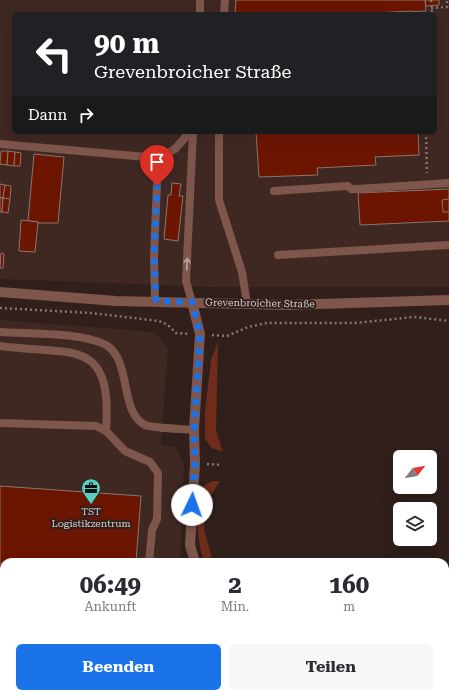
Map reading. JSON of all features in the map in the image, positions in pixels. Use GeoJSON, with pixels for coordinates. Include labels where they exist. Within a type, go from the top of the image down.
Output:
{"type":"FeatureCollection","features":[{"type":"Feature","properties":{"kind":"street","name":"Grevenbroicher Straße"},"geometry":{"type":"LineString","coordinates":[[0,292],[116,301],[247,304],[449,300]]}},
{"type":"Feature","properties":{"kind":"street"},"geometry":{"type":"LineString","coordinates":[[192,302],[200,334],[194,430],[195,464],[190,545],[194,558]]}},
{"type":"Feature","properties":{"kind":"lane"},"geometry":{"type":"LineString","coordinates":[[200,0],[200,12]]}},
{"type":"Feature","properties":{"kind":"lane"},"geometry":{"type":"LineString","coordinates":[[224,12],[225,0]]}},
{"type":"Feature","properties":{"kind":"lane"},"geometry":{"type":"LineString","coordinates":[[0,144],[158,158],[175,149],[189,134]]}},
{"type":"Feature","properties":{"kind":"lane"},"geometry":{"type":"LineString","coordinates":[[191,134],[186,281],[192,302]]}},
{"type":"Feature","properties":{"kind":"lane"},"geometry":{"type":"LineString","coordinates":[[219,134],[219,200],[242,272],[247,304]]}},
{"type":"Feature","properties":{"kind":"lane"},"geometry":{"type":"LineString","coordinates":[[156,301],[154,256],[158,158]]}},
{"type":"Feature","properties":{"kind":"lane"},"geometry":{"type":"LineString","coordinates":[[274,191],[348,186],[351,189],[357,189],[449,183]]}},
{"type":"Feature","properties":{"kind":"lane"},"geometry":{"type":"LineString","coordinates":[[278,255],[449,244]]}},
{"type":"Feature","properties":{"kind":"lane"},"geometry":{"type":"LineString","coordinates":[[0,332],[89,338],[107,346],[115,354],[123,375],[131,408],[138,420],[146,426],[194,430]]}},
{"type":"Feature","properties":{"kind":"lane"},"geometry":{"type":"LineString","coordinates":[[0,346],[62,351],[79,354],[89,359],[97,366],[103,376],[107,394],[106,431]]}},
{"type":"Feature","properties":{"kind":"lane"},"geometry":{"type":"LineString","coordinates":[[0,423],[96,426],[106,431],[126,451],[150,462],[158,473],[157,519],[152,530],[149,558]]}},
{"type":"Feature","properties":{"kind":"path"},"geometry":{"type":"LineString","coordinates":[[431,0],[432,12]]}},
{"type":"Feature","properties":{"kind":"path"},"geometry":{"type":"LineString","coordinates":[[432,8],[447,8],[447,0]]}},
{"type":"Feature","properties":{"kind":"path"},"geometry":{"type":"LineString","coordinates":[[426,134],[428,185]]}},
{"type":"Feature","properties":{"kind":"path"},"geometry":{"type":"LineString","coordinates":[[0,308],[91,313],[158,320],[168,325],[176,333],[227,336],[248,327],[267,323],[355,323],[415,317],[449,321]]}},
{"type":"Feature","properties":{"kind":"shaded area"},"geometry":{"type":"Polygon","coordinates":[[[0,0],[449,0],[449,287],[219,287],[0,279],[0,0]]]}},
{"type":"Feature","properties":{"kind":"shaded area","name":"TST Logistikzentrum"},"geometry":{"type":"Polygon","coordinates":[[[0,320],[155,332],[168,348],[161,445],[176,447],[184,465],[180,558],[0,558],[0,320]]]}},
{"type":"Feature","properties":{"kind":"shaded area"},"geometry":{"type":"Polygon","coordinates":[[[218,342],[216,431],[223,452],[212,448],[205,439],[205,411],[211,360],[218,342]]]}},
{"type":"Feature","properties":{"kind":"shaded area"},"geometry":{"type":"Polygon","coordinates":[[[212,481],[220,481],[207,501],[204,529],[212,558],[203,558],[202,555],[198,524],[201,492],[207,484],[212,481]]]}},
{"type":"Feature","properties":{"kind":"building"},"geometry":{"type":"Polygon","coordinates":[[[236,0],[425,0],[426,11],[402,12],[235,12],[236,0]]]}},
{"type":"Feature","properties":{"kind":"building"},"geometry":{"type":"Polygon","coordinates":[[[425,0],[439,0],[439,5],[426,6],[425,0]]]}},
{"type":"Feature","properties":{"kind":"building"},"geometry":{"type":"Polygon","coordinates":[[[256,134],[418,134],[419,155],[375,157],[376,165],[317,168],[318,175],[259,177],[256,134]]]}},
{"type":"Feature","properties":{"kind":"building"},"geometry":{"type":"Polygon","coordinates":[[[1,151],[8,151],[7,165],[0,164],[1,151]]]}},
{"type":"Feature","properties":{"kind":"building"},"geometry":{"type":"Polygon","coordinates":[[[8,151],[15,152],[14,166],[7,165],[8,151]]]}},
{"type":"Feature","properties":{"kind":"building"},"geometry":{"type":"Polygon","coordinates":[[[15,152],[21,153],[20,166],[14,166],[15,152]]]}},
{"type":"Feature","properties":{"kind":"building"},"geometry":{"type":"Polygon","coordinates":[[[34,154],[64,157],[58,223],[38,223],[28,221],[34,154]]]}},
{"type":"Feature","properties":{"kind":"building"},"geometry":{"type":"Polygon","coordinates":[[[172,183],[181,184],[179,196],[183,196],[178,241],[164,239],[168,195],[171,195],[172,183]]]}},
{"type":"Feature","properties":{"kind":"building"},"geometry":{"type":"Polygon","coordinates":[[[0,184],[5,185],[3,198],[0,198],[0,184]]]}},
{"type":"Feature","properties":{"kind":"building"},"geometry":{"type":"Polygon","coordinates":[[[5,185],[11,186],[10,199],[3,198],[5,185]]]}},
{"type":"Feature","properties":{"kind":"building"},"geometry":{"type":"Polygon","coordinates":[[[449,189],[449,221],[360,225],[358,193],[449,189]]]}},
{"type":"Feature","properties":{"kind":"building"},"geometry":{"type":"Polygon","coordinates":[[[0,198],[3,198],[2,212],[0,212],[0,198]]]}},
{"type":"Feature","properties":{"kind":"building"},"geometry":{"type":"Polygon","coordinates":[[[3,198],[10,199],[8,213],[2,212],[3,198]]]}},
{"type":"Feature","properties":{"kind":"building"},"geometry":{"type":"Polygon","coordinates":[[[449,199],[449,212],[443,212],[442,200],[449,199]]]}},
{"type":"Feature","properties":{"kind":"building"},"geometry":{"type":"Polygon","coordinates":[[[21,220],[38,222],[35,252],[19,251],[21,220]]]}},
{"type":"Feature","properties":{"kind":"building"},"geometry":{"type":"Polygon","coordinates":[[[1,253],[4,254],[3,268],[0,268],[1,253]]]}},
{"type":"Feature","properties":{"kind":"building"},"geometry":{"type":"Polygon","coordinates":[[[0,486],[141,496],[136,558],[0,558],[0,486]]]}},
{"type":"Feature","properties":{"kind":"place","name":"TST Logistikzentrum"},"geometry":{"type":"Point","coordinates":[91,505]}},
{"type":"Feature","properties":{"kind":"route"},"geometry":{"type":"LineString","coordinates":[[157,186],[154,256],[156,301],[192,302],[200,334],[194,430],[195,464],[192,505]]}}]}
